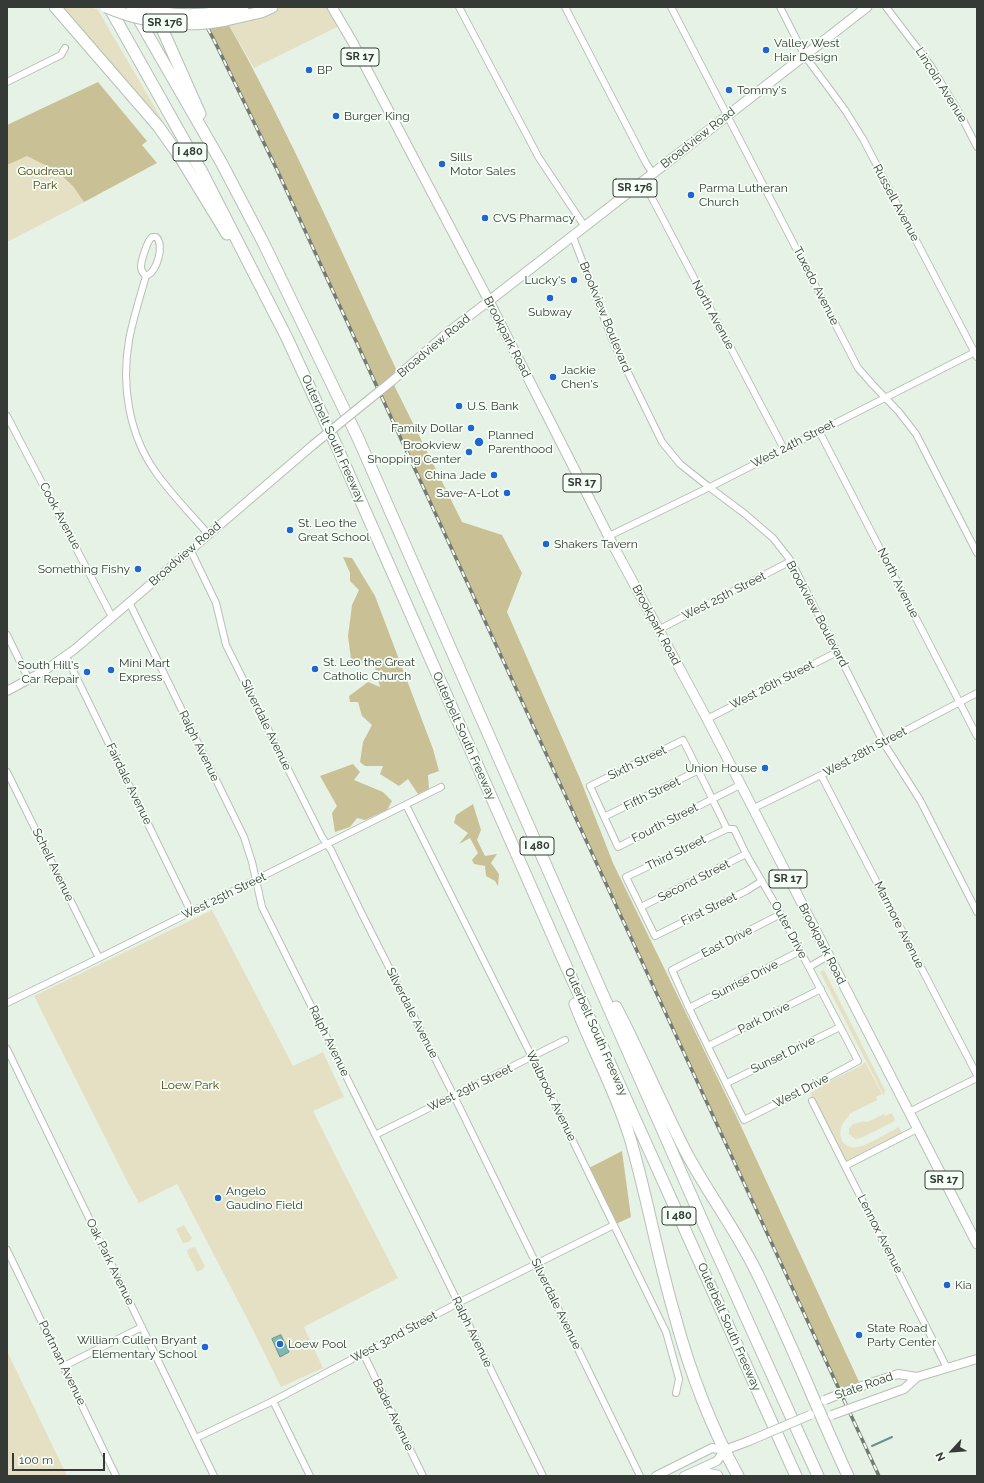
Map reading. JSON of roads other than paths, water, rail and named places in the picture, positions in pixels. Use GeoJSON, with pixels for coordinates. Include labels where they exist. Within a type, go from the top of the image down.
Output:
{"type":"FeatureCollection","features":[{"type":"Feature","properties":{"kind":"highway"},"geometry":{"type":"LineString","coordinates":[[56,7],[171,144],[268,299]]}},
{"type":"Feature","properties":{"kind":"highway","name":"Outerbelt South Freeway"},"geometry":{"type":"LineString","coordinates":[[107,7],[202,172],[287,338],[562,957],[796,1476]]}},
{"type":"Feature","properties":{"kind":"highway","name":"SR 176"},"geometry":{"type":"LineString","coordinates":[[107,7],[138,18],[162,23],[198,24],[224,16],[244,7]]}},
{"type":"Feature","properties":{"kind":"highway","name":"Outerbelt South Freeway"},"geometry":{"type":"LineString","coordinates":[[132,7],[221,162],[297,309],[358,438],[584,953],[818,1476]]}},
{"type":"Feature","properties":{"kind":"highway","name":"SR 176"},"geometry":{"type":"LineString","coordinates":[[132,7],[159,13],[224,16],[261,12],[272,7]]}},
{"type":"Feature","properties":{"kind":"highway"},"geometry":{"type":"LineString","coordinates":[[152,7],[221,162]]}},
{"type":"Feature","properties":{"kind":"highway"},"geometry":{"type":"LineString","coordinates":[[584,953],[618,1011],[687,1154],[747,1254],[807,1382],[815,1414],[848,1476]]}},
{"type":"Feature","properties":{"kind":"highway"},"geometry":{"type":"LineString","coordinates":[[562,957],[575,1005],[624,1118],[673,1312],[688,1362],[725,1450],[738,1476]]}},
{"type":"Feature","properties":{"kind":"highway"},"geometry":{"type":"LineString","coordinates":[[697,1476],[707,1474],[717,1476]]}},
{"type":"Feature","properties":{"kind":"main road","name":"Brookpark Road"},"geometry":{"type":"LineString","coordinates":[[332,7],[352,41],[489,301],[658,630],[707,719],[977,1244]]}},
{"type":"Feature","properties":{"kind":"main road","name":"Broadview Road"},"geometry":{"type":"LineString","coordinates":[[7,691],[29,680],[66,656],[190,549],[313,445],[392,381],[448,332],[573,237],[867,7]]}},
{"type":"Feature","properties":{"kind":"main road","name":"State Road"},"geometry":{"type":"LineString","coordinates":[[815,1414],[825,1400],[847,1391],[898,1374],[917,1377],[977,1358]]}},
{"type":"Feature","properties":{"kind":"main road","name":"State Road"},"geometry":{"type":"LineString","coordinates":[[815,1414],[832,1415],[904,1389],[917,1377]]}},
{"type":"Feature","properties":{"kind":"main road"},"geometry":{"type":"LineString","coordinates":[[656,1476],[712,1448],[725,1450],[815,1414]]}},
{"type":"Feature","properties":{"kind":"main road"},"geometry":{"type":"LineString","coordinates":[[684,1476],[717,1461],[725,1450]]}},
{"type":"Feature","properties":{"kind":"street"},"geometry":{"type":"LineString","coordinates":[[459,7],[539,158],[585,227]]}},
{"type":"Feature","properties":{"kind":"street"},"geometry":{"type":"LineString","coordinates":[[566,7],[653,174]]}},
{"type":"Feature","properties":{"kind":"street","name":"Tuxedo Avenue"},"geometry":{"type":"LineString","coordinates":[[671,7],[858,368],[872,385],[899,412],[916,434],[977,553]]}},
{"type":"Feature","properties":{"kind":"street","name":"Russell Avenue"},"geometry":{"type":"LineString","coordinates":[[780,7],[805,56],[845,110],[863,139],[976,353]]}},
{"type":"Feature","properties":{"kind":"street","name":"Lincoln Avenue"},"geometry":{"type":"LineString","coordinates":[[886,7],[931,66],[960,114],[977,147]]}},
{"type":"Feature","properties":{"kind":"street"},"geometry":{"type":"LineString","coordinates":[[7,82],[61,55],[65,48]]}},
{"type":"Feature","properties":{"kind":"street","name":"North Avenue"},"geometry":{"type":"LineString","coordinates":[[643,181],[784,450]]}},
{"type":"Feature","properties":{"kind":"street"},"geometry":{"type":"LineString","coordinates":[[146,276],[143,273],[141,266],[148,242],[150,239],[156,237],[159,239],[161,247],[155,269],[146,276],[129,341],[127,390],[130,415],[140,442],[156,473],[208,534]]}},
{"type":"Feature","properties":{"kind":"street","name":"Brookview Boulevard"},"geometry":{"type":"LineString","coordinates":[[573,237],[614,344],[662,442],[680,464],[745,514],[773,538],[791,561],[883,742],[920,800],[977,912]]}},
{"type":"Feature","properties":{"kind":"street","name":"West 24th Street"},"geometry":{"type":"LineString","coordinates":[[609,536],[976,353]]}},
{"type":"Feature","properties":{"kind":"street","name":"Cook Avenue"},"geometry":{"type":"LineString","coordinates":[[7,416],[112,617]]}},
{"type":"Feature","properties":{"kind":"street","name":"North Avenue"},"geometry":{"type":"LineString","coordinates":[[819,431],[977,736]]}},
{"type":"Feature","properties":{"kind":"street","name":"Silverdale Avenue"},"geometry":{"type":"LineString","coordinates":[[190,549],[216,603],[226,645],[326,845],[331,850],[454,1096],[640,1476]]}},
{"type":"Feature","properties":{"kind":"street","name":"West 25th Street"},"geometry":{"type":"LineString","coordinates":[[658,630],[791,561]]}},
{"type":"Feature","properties":{"kind":"street","name":"Ralph Avenue"},"geometry":{"type":"LineString","coordinates":[[128,602],[244,837],[252,862],[262,907],[543,1476]]}},
{"type":"Feature","properties":{"kind":"street"},"geometry":{"type":"LineString","coordinates":[[7,635],[29,680]]}},
{"type":"Feature","properties":{"kind":"street","name":"West 26th Street"},"geometry":{"type":"LineString","coordinates":[[707,719],[837,652]]}},
{"type":"Feature","properties":{"kind":"street","name":"Fairdale Avenue"},"geometry":{"type":"LineString","coordinates":[[66,656],[191,912]]}},
{"type":"Feature","properties":{"kind":"street","name":"West 28th Street"},"geometry":{"type":"LineString","coordinates":[[752,809],[821,775],[977,693]]}},
{"type":"Feature","properties":{"kind":"street","name":"Outer Drive"},"geometry":{"type":"LineString","coordinates":[[683,740],[727,828],[734,829],[746,854],[781,914],[858,1061]]}},
{"type":"Feature","properties":{"kind":"street","name":"Sixth Street"},"geometry":{"type":"LineString","coordinates":[[604,817],[590,786],[683,740]]}},
{"type":"Feature","properties":{"kind":"street","name":"Fifth Street"},"geometry":{"type":"LineString","coordinates":[[604,817],[699,770]]}},
{"type":"Feature","properties":{"kind":"street","name":"Schell Avenue"},"geometry":{"type":"LineString","coordinates":[[7,772],[99,958]]}},
{"type":"Feature","properties":{"kind":"street","name":"Marmore Avenue"},"geometry":{"type":"LineString","coordinates":[[821,775],[977,1077]]}},
{"type":"Feature","properties":{"kind":"street","name":"Fourth Street"},"geometry":{"type":"LineString","coordinates":[[604,817],[618,847],[740,785]]}},
{"type":"Feature","properties":{"kind":"street","name":"West 25th Street"},"geometry":{"type":"LineString","coordinates":[[7,1003],[441,787]]}},
{"type":"Feature","properties":{"kind":"street","name":"Walbrook Avenue"},"geometry":{"type":"LineString","coordinates":[[406,805],[532,1057],[666,1332],[679,1379],[676,1393]]}},
{"type":"Feature","properties":{"kind":"street","name":"Third Street"},"geometry":{"type":"LineString","coordinates":[[641,907],[626,877],[727,828]]}},
{"type":"Feature","properties":{"kind":"street","name":"Second Street"},"geometry":{"type":"LineString","coordinates":[[641,907],[746,854]]}},
{"type":"Feature","properties":{"kind":"street","name":"First Street"},"geometry":{"type":"LineString","coordinates":[[641,907],[655,936],[746,891],[762,881]]}},
{"type":"Feature","properties":{"kind":"street","name":"East Drive"},"geometry":{"type":"LineString","coordinates":[[689,1008],[672,970],[781,914]]}},
{"type":"Feature","properties":{"kind":"street","name":"Sunrise Drive"},"geometry":{"type":"LineString","coordinates":[[689,1008],[800,952]]}},
{"type":"Feature","properties":{"kind":"street"},"geometry":{"type":"LineString","coordinates":[[809,967],[828,956]]}},
{"type":"Feature","properties":{"kind":"street","name":"Park Drive"},"geometry":{"type":"LineString","coordinates":[[708,1046],[821,989]]}},
{"type":"Feature","properties":{"kind":"street"},"geometry":{"type":"LineString","coordinates":[[689,1008],[727,1082]]}},
{"type":"Feature","properties":{"kind":"street","name":"Sunset Drive"},"geometry":{"type":"LineString","coordinates":[[727,1082],[840,1027]]}},
{"type":"Feature","properties":{"kind":"street","name":"West 29th Street"},"geometry":{"type":"LineString","coordinates":[[375,1135],[565,1040]]}},
{"type":"Feature","properties":{"kind":"street","name":"Oak Park Avenue"},"geometry":{"type":"LineString","coordinates":[[7,1049],[214,1476]]}},
{"type":"Feature","properties":{"kind":"street","name":"West Drive"},"geometry":{"type":"LineString","coordinates":[[727,1082],[744,1120],[858,1061]]}},
{"type":"Feature","properties":{"kind":"street"},"geometry":{"type":"LineString","coordinates":[[909,1112],[977,1077]]}},
{"type":"Feature","properties":{"kind":"street","name":"Lennox Avenue"},"geometry":{"type":"LineString","coordinates":[[812,1101],[947,1368]]}},
{"type":"Feature","properties":{"kind":"street"},"geometry":{"type":"LineString","coordinates":[[845,1166],[917,1129]]}},
{"type":"Feature","properties":{"kind":"street","name":"West 32nd Street"},"geometry":{"type":"LineString","coordinates":[[196,1438],[273,1401],[458,1303],[614,1225]]}},
{"type":"Feature","properties":{"kind":"street","name":"Portman Avenue"},"geometry":{"type":"LineString","coordinates":[[7,1250],[116,1476]]}},
{"type":"Feature","properties":{"kind":"street"},"geometry":{"type":"LineString","coordinates":[[64,1366],[142,1327]]}},
{"type":"Feature","properties":{"kind":"street","name":"Bader Avenue"},"geometry":{"type":"LineString","coordinates":[[363,1354],[423,1476]]}},
{"type":"Feature","properties":{"kind":"street"},"geometry":{"type":"LineString","coordinates":[[273,1401],[310,1476]]}},
{"type":"Feature","properties":{"kind":"water","name":"Loew Pool"},"geometry":{"type":"Polygon","coordinates":[[[281,1335],[289,1352],[280,1357],[272,1339],[281,1335]]]}},
{"type":"Feature","properties":{"kind":"waterway"},"geometry":{"type":"LineString","coordinates":[[872,1446],[892,1437]]}},
{"type":"Feature","properties":{"kind":"railway"},"geometry":{"type":"LineString","coordinates":[[196,7],[214,40],[278,172],[879,1476]]}},
{"type":"Feature","properties":{"kind":"place","name":"Valley West Hair Design"},"geometry":{"type":"Point","coordinates":[766,50]}},
{"type":"Feature","properties":{"kind":"place","name":"BP"},"geometry":{"type":"Point","coordinates":[309,70]}},
{"type":"Feature","properties":{"kind":"place","name":"Tommy's"},"geometry":{"type":"Point","coordinates":[729,90]}},
{"type":"Feature","properties":{"kind":"place","name":"Burger King"},"geometry":{"type":"Point","coordinates":[336,116]}},
{"type":"Feature","properties":{"kind":"place","name":"Sills Motor Sales"},"geometry":{"type":"Point","coordinates":[442,164]}},
{"type":"Feature","properties":{"kind":"place","name":"Parma Lutheran Church"},"geometry":{"type":"Point","coordinates":[691,195]}},
{"type":"Feature","properties":{"kind":"place","name":"CVS Pharmacy"},"geometry":{"type":"Point","coordinates":[485,218]}},
{"type":"Feature","properties":{"kind":"place","name":"Lucky's"},"geometry":{"type":"Point","coordinates":[574,280]}},
{"type":"Feature","properties":{"kind":"place","name":"Subway"},"geometry":{"type":"Point","coordinates":[550,298]}},
{"type":"Feature","properties":{"kind":"place","name":"Jackie Chen's"},"geometry":{"type":"Point","coordinates":[553,377]}},
{"type":"Feature","properties":{"kind":"place","name":"U.S. Bank"},"geometry":{"type":"Point","coordinates":[459,406]}},
{"type":"Feature","properties":{"kind":"place","name":"Family Dollar"},"geometry":{"type":"Point","coordinates":[471,428]}},
{"type":"Feature","properties":{"kind":"place","name":"Planned Parenthood"},"geometry":{"type":"Point","coordinates":[479,442]}},
{"type":"Feature","properties":{"kind":"place","name":"Brookview Shopping Center"},"geometry":{"type":"Point","coordinates":[469,452]}},
{"type":"Feature","properties":{"kind":"place","name":"China Jade"},"geometry":{"type":"Point","coordinates":[494,475]}},
{"type":"Feature","properties":{"kind":"place","name":"Save-A-Lot"},"geometry":{"type":"Point","coordinates":[507,493]}},
{"type":"Feature","properties":{"kind":"place","name":"St. Leo the Great School"},"geometry":{"type":"Point","coordinates":[290,530]}},
{"type":"Feature","properties":{"kind":"place","name":"Shakers Tavern"},"geometry":{"type":"Point","coordinates":[546,544]}},
{"type":"Feature","properties":{"kind":"place","name":"Something Fishy"},"geometry":{"type":"Point","coordinates":[138,569]}},
{"type":"Feature","properties":{"kind":"place","name":"St. Leo the Great Catholic Church"},"geometry":{"type":"Point","coordinates":[315,669]}},
{"type":"Feature","properties":{"kind":"place","name":"Mini Mart Express"},"geometry":{"type":"Point","coordinates":[111,670]}},
{"type":"Feature","properties":{"kind":"place","name":"South Hill's Car Repair"},"geometry":{"type":"Point","coordinates":[87,672]}},
{"type":"Feature","properties":{"kind":"place","name":"Union House"},"geometry":{"type":"Point","coordinates":[765,768]}},
{"type":"Feature","properties":{"kind":"place","name":"Angelo Gaudino Field"},"geometry":{"type":"Point","coordinates":[218,1198]}},
{"type":"Feature","properties":{"kind":"place","name":"Kia"},"geometry":{"type":"Point","coordinates":[947,1285]}},
{"type":"Feature","properties":{"kind":"place","name":"State Road Party Center"},"geometry":{"type":"Point","coordinates":[859,1335]}},
{"type":"Feature","properties":{"kind":"place","name":"Loew Pool"},"geometry":{"type":"Point","coordinates":[280,1344]}},
{"type":"Feature","properties":{"kind":"place","name":"William Cullen Bryant Elementary School"},"geometry":{"type":"Point","coordinates":[205,1347]}},
{"type":"Feature","properties":{"kind":"park label","name":"Goudreau Park"},"geometry":{"type":"Point","coordinates":[45,178]}},
{"type":"Feature","properties":{"kind":"park label","name":"Loew Park"},"geometry":{"type":"Point","coordinates":[190,1085]}}]}
